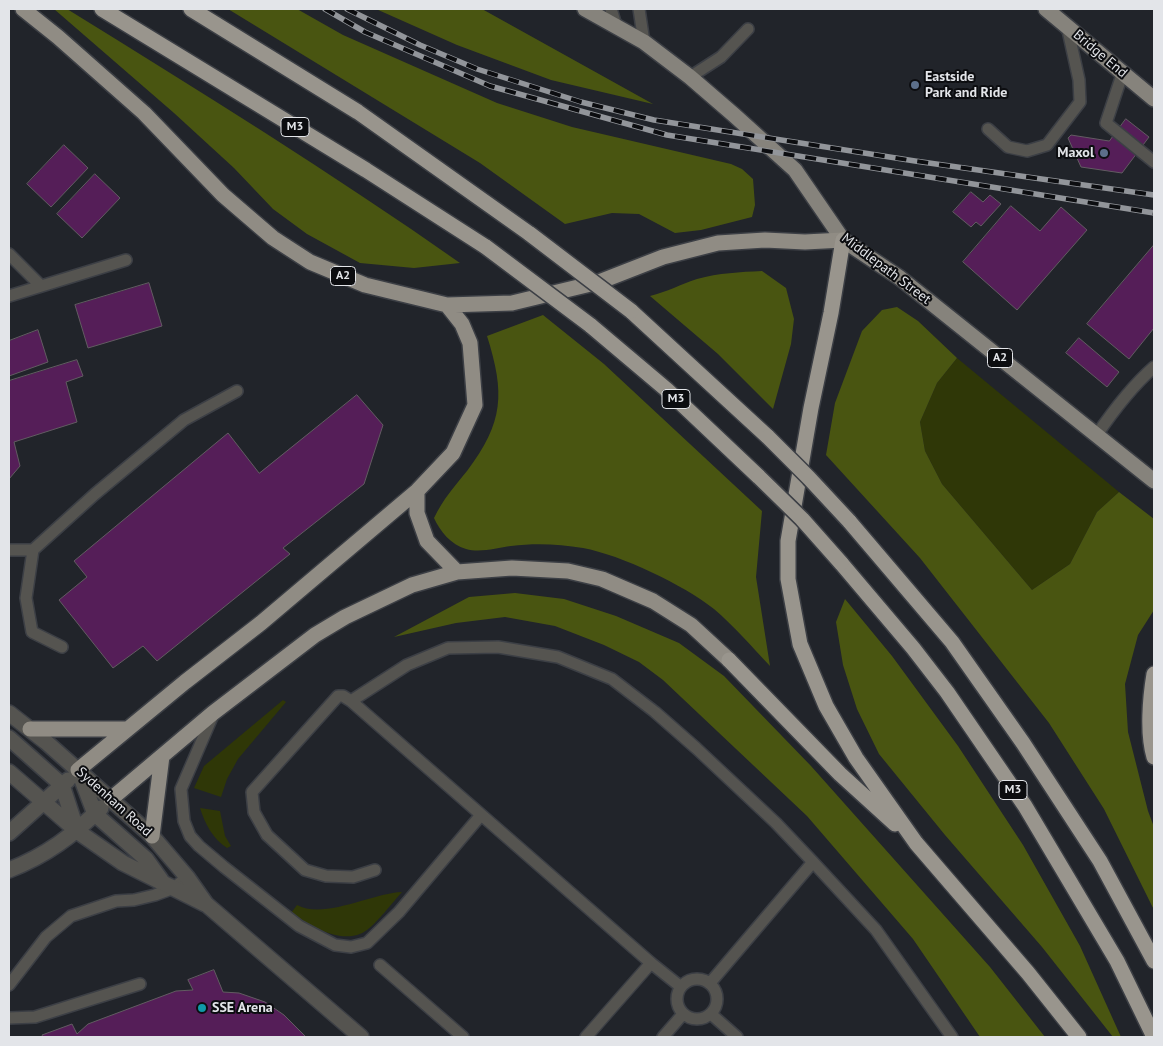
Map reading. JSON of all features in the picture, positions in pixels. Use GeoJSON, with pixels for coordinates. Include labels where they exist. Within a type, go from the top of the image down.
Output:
{"type":"FeatureCollection","features":[{"type":"Feature","properties":{"kind":"highway","name":"A2"},"geometry":{"type":"LineString","coordinates":[[23,9],[58,36],[144,113],[223,195],[273,238],[310,262],[365,285],[447,305],[512,303],[599,282],[663,258],[718,243],[764,240],[805,242],[843,240]]}},
{"type":"Feature","properties":{"kind":"highway","name":"M3"},"geometry":{"type":"LineString","coordinates":[[102,9],[357,165],[486,247],[590,324],[668,390],[802,519],[841,562],[947,692],[1024,806],[1117,961],[1154,1037]]}},
{"type":"Feature","properties":{"kind":"highway","name":"M3"},"geometry":{"type":"LineString","coordinates":[[191,9],[358,112],[530,234],[631,310],[768,437],[849,521],[952,642],[1023,743],[1100,861],[1154,961]]}},
{"type":"Feature","properties":{"kind":"highway"},"geometry":{"type":"LineString","coordinates":[[843,240],[788,541],[788,579],[800,644],[826,706],[856,758],[916,843],[1028,973],[1079,1037]]}},
{"type":"Feature","properties":{"kind":"highway"},"geometry":{"type":"LineString","coordinates":[[78,770],[126,729],[261,623],[417,491],[453,453],[475,405],[470,343],[462,324],[447,305]]}},
{"type":"Feature","properties":{"kind":"highway"},"geometry":{"type":"LineString","coordinates":[[417,491],[417,513],[428,541],[457,572]]}},
{"type":"Feature","properties":{"kind":"highway"},"geometry":{"type":"LineString","coordinates":[[111,799],[213,713],[315,635],[345,617],[412,585],[457,572],[512,568],[568,571],[602,579],[653,601],[691,625],[729,660],[840,774],[916,843]]}},
{"type":"Feature","properties":{"kind":"highway"},"geometry":{"type":"LineString","coordinates":[[1154,674],[1150,720],[1154,757]]}},
{"type":"Feature","properties":{"kind":"highway"},"geometry":{"type":"LineString","coordinates":[[30,729],[126,729]]}},
{"type":"Feature","properties":{"kind":"highway"},"geometry":{"type":"LineString","coordinates":[[152,836],[162,756]]}},
{"type":"Feature","properties":{"kind":"main road","name":"Middlepath Street"},"geometry":{"type":"LineString","coordinates":[[585,9],[616,24],[644,42],[690,77],[734,114],[794,170],[843,240],[900,278],[1154,482]]}},
{"type":"Feature","properties":{"kind":"main road","name":"Bridge End"},"geometry":{"type":"LineString","coordinates":[[1046,9],[1154,98]]}},
{"type":"Feature","properties":{"kind":"street","name":"Sydenham Road"},"geometry":{"type":"LineString","coordinates":[[9,712],[152,836],[187,877],[206,904]]}},
{"type":"Feature","properties":{"kind":"street"},"geometry":{"type":"LineString","coordinates":[[9,738],[62,785],[77,831]]}},
{"type":"Feature","properties":{"kind":"street"},"geometry":{"type":"LineString","coordinates":[[9,832],[78,770],[94,814],[146,859],[168,885]]}},
{"type":"Feature","properties":{"kind":"street","name":"Sydenham Road"},"geometry":{"type":"LineString","coordinates":[[9,772],[77,831],[123,863],[206,904],[361,1037]]}},
{"type":"Feature","properties":{"kind":"street"},"geometry":{"type":"LineString","coordinates":[[9,870],[30,862],[47,852],[77,831],[111,799]]}},
{"type":"Feature","properties":{"kind":"lane"},"geometry":{"type":"LineString","coordinates":[[611,9],[616,24]]}},
{"type":"Feature","properties":{"kind":"lane"},"geometry":{"type":"LineString","coordinates":[[639,9],[644,42]]}},
{"type":"Feature","properties":{"kind":"lane"},"geometry":{"type":"LineString","coordinates":[[988,129],[1008,147],[1027,151],[1047,145],[1080,102],[1079,80],[1067,26]]}},
{"type":"Feature","properties":{"kind":"lane"},"geometry":{"type":"LineString","coordinates":[[690,77],[721,57],[748,30]]}},
{"type":"Feature","properties":{"kind":"lane"},"geometry":{"type":"LineString","coordinates":[[1122,72],[1106,123],[1154,162]]}},
{"type":"Feature","properties":{"kind":"lane"},"geometry":{"type":"LineString","coordinates":[[9,254],[40,286]]}},
{"type":"Feature","properties":{"kind":"lane"},"geometry":{"type":"LineString","coordinates":[[9,296],[126,260]]}},
{"type":"Feature","properties":{"kind":"lane"},"geometry":{"type":"LineString","coordinates":[[1096,436],[1122,401],[1154,367]]}},
{"type":"Feature","properties":{"kind":"lane"},"geometry":{"type":"LineString","coordinates":[[62,648],[32,632],[26,598],[33,550],[95,494],[184,420],[237,390]]}},
{"type":"Feature","properties":{"kind":"lane"},"geometry":{"type":"LineString","coordinates":[[9,550],[33,550]]}},
{"type":"Feature","properties":{"kind":"lane"},"geometry":{"type":"LineString","coordinates":[[351,702],[408,665],[448,648],[498,647],[558,657],[612,680],[655,712],[776,823],[876,930],[952,1037]]}},
{"type":"Feature","properties":{"kind":"lane"},"geometry":{"type":"LineString","coordinates":[[375,870],[353,878],[326,876],[306,870],[267,835],[254,812],[252,792],[338,696],[343,696],[351,702],[680,987]]}},
{"type":"Feature","properties":{"kind":"lane"},"geometry":{"type":"LineString","coordinates":[[213,713],[181,789],[184,820],[190,836],[224,867],[299,926],[335,945],[351,947],[367,942],[399,912],[482,815]]}},
{"type":"Feature","properties":{"kind":"lane"},"geometry":{"type":"LineString","coordinates":[[710,983],[813,862]]}},
{"type":"Feature","properties":{"kind":"lane"},"geometry":{"type":"LineString","coordinates":[[9,985],[46,936],[71,916],[116,901],[144,898],[187,877]]}},
{"type":"Feature","properties":{"kind":"lane"},"geometry":{"type":"LineString","coordinates":[[586,1037],[651,963]]}},
{"type":"Feature","properties":{"kind":"lane"},"geometry":{"type":"LineString","coordinates":[[380,965],[463,1037]]}},
{"type":"Feature","properties":{"kind":"lane"},"geometry":{"type":"LineString","coordinates":[[698,978],[710,983],[714,987],[718,998],[716,1009],[712,1014],[698,1020],[687,1017],[680,1010],[677,1001],[680,987],[685,982],[698,978]]}},
{"type":"Feature","properties":{"kind":"lane"},"geometry":{"type":"LineString","coordinates":[[9,1018],[35,1017],[140,984]]}},
{"type":"Feature","properties":{"kind":"lane"},"geometry":{"type":"LineString","coordinates":[[663,1037],[683,1014]]}},
{"type":"Feature","properties":{"kind":"lane"},"geometry":{"type":"LineString","coordinates":[[712,1014],[737,1037]]}},
{"type":"Feature","properties":{"kind":"green space"},"geometry":{"type":"Polygon","coordinates":[[[54,9],[67,9],[167,71],[314,165],[460,263],[414,268],[360,263],[307,234],[273,209],[234,168],[174,113],[54,9]]]}},
{"type":"Feature","properties":{"kind":"green space"},"geometry":{"type":"Polygon","coordinates":[[[228,9],[297,9],[343,35],[497,103],[572,127],[731,164],[742,169],[753,179],[755,205],[752,217],[701,230],[675,233],[639,214],[612,213],[565,224],[480,163],[228,9]]]}},
{"type":"Feature","properties":{"kind":"green space"},"geometry":{"type":"Polygon","coordinates":[[[376,9],[482,9],[653,104],[551,80],[457,45],[376,9]]]}},
{"type":"Feature","properties":{"kind":"green space"},"geometry":{"type":"Polygon","coordinates":[[[762,271],[786,288],[794,319],[791,344],[773,409],[718,354],[650,296],[705,277],[762,271]]]}},
{"type":"Feature","properties":{"kind":"green space"},"geometry":{"type":"Polygon","coordinates":[[[897,307],[918,321],[957,358],[937,383],[920,422],[925,451],[942,484],[1032,590],[1070,564],[1097,512],[1119,492],[1154,519],[1154,610],[1138,635],[1125,684],[1128,732],[1148,811],[1154,827],[1154,910],[1104,809],[1049,723],[920,558],[826,455],[835,403],[862,331],[882,310],[897,307]]]}},
{"type":"Feature","properties":{"kind":"green space"},"geometry":{"type":"Polygon","coordinates":[[[543,315],[604,364],[762,511],[756,577],[770,666],[736,629],[714,609],[686,590],[633,564],[583,548],[547,544],[471,550],[456,544],[439,528],[434,518],[437,511],[479,453],[488,437],[498,407],[497,374],[487,336],[543,315]]]}},
{"type":"Feature","properties":{"kind":"green space"},"geometry":{"type":"Polygon","coordinates":[[[957,358],[1119,492],[1097,512],[1070,564],[1032,590],[942,484],[925,451],[920,422],[937,383],[957,358]]]}},
{"type":"Feature","properties":{"kind":"green space"},"geometry":{"type":"Polygon","coordinates":[[[515,593],[564,599],[616,616],[679,643],[724,676],[811,766],[990,967],[1045,1037],[980,1037],[913,939],[807,816],[663,680],[639,662],[604,645],[555,626],[505,617],[456,623],[394,637],[469,597],[515,593]]]}},
{"type":"Feature","properties":{"kind":"green space"},"geometry":{"type":"Polygon","coordinates":[[[845,599],[892,656],[958,746],[1023,845],[1080,946],[1121,1037],[1113,1037],[1042,947],[945,835],[879,754],[857,709],[843,665],[836,622],[845,599]]]}},
{"type":"Feature","properties":{"kind":"green space"},"geometry":{"type":"Polygon","coordinates":[[[283,700],[286,702],[238,759],[227,779],[221,797],[194,788],[204,766],[283,700]]]}},
{"type":"Feature","properties":{"kind":"green space"},"geometry":{"type":"Polygon","coordinates":[[[200,808],[220,811],[225,836],[231,846],[227,848],[214,836],[204,820],[200,808]]]}},
{"type":"Feature","properties":{"kind":"green space"},"geometry":{"type":"Polygon","coordinates":[[[402,892],[375,923],[358,935],[338,936],[328,933],[317,929],[291,913],[297,905],[308,909],[334,908],[390,893],[402,892]]]}},
{"type":"Feature","properties":{"kind":"building"},"geometry":{"type":"Polygon","coordinates":[[[1126,119],[1149,137],[1122,173],[1081,167],[1068,138],[1071,135],[1109,141],[1126,119]]]}},
{"type":"Feature","properties":{"kind":"building"},"geometry":{"type":"Polygon","coordinates":[[[64,145],[88,168],[51,207],[27,184],[64,145]]]}},
{"type":"Feature","properties":{"kind":"building"},"geometry":{"type":"Polygon","coordinates":[[[95,174],[120,198],[82,238],[57,214],[95,174]]]}},
{"type":"Feature","properties":{"kind":"building"},"geometry":{"type":"Polygon","coordinates":[[[971,192],[983,202],[990,195],[1001,204],[981,226],[976,222],[971,227],[953,212],[971,192]]]}},
{"type":"Feature","properties":{"kind":"building"},"geometry":{"type":"Polygon","coordinates":[[[1011,206],[1040,231],[1061,207],[1087,230],[1017,310],[963,262],[1011,206]]]}},
{"type":"Feature","properties":{"kind":"building"},"geometry":{"type":"Polygon","coordinates":[[[1154,245],[1154,328],[1129,359],[1087,324],[1154,245]]]}},
{"type":"Feature","properties":{"kind":"building"},"geometry":{"type":"Polygon","coordinates":[[[149,283],[162,326],[88,348],[75,305],[149,283]]]}},
{"type":"Feature","properties":{"kind":"building"},"geometry":{"type":"Polygon","coordinates":[[[38,330],[48,362],[9,376],[9,341],[38,330]]]}},
{"type":"Feature","properties":{"kind":"building"},"geometry":{"type":"Polygon","coordinates":[[[1079,338],[1119,372],[1107,387],[1066,353],[1079,338]]]}},
{"type":"Feature","properties":{"kind":"building"},"geometry":{"type":"Polygon","coordinates":[[[77,360],[83,376],[66,382],[77,422],[14,442],[20,466],[9,479],[9,381],[77,360]]]}},
{"type":"Feature","properties":{"kind":"building"},"geometry":{"type":"Polygon","coordinates":[[[357,395],[383,425],[364,484],[283,548],[290,554],[157,661],[143,646],[113,668],[59,600],[87,577],[74,561],[228,433],[259,473],[357,395]]]}},
{"type":"Feature","properties":{"kind":"building","name":"SSE Arena"},"geometry":{"type":"Polygon","coordinates":[[[214,970],[223,992],[239,993],[265,1002],[284,1015],[306,1037],[43,1037],[42,1035],[72,1024],[77,1034],[88,1024],[176,991],[193,990],[188,980],[214,970]]]}},
{"type":"Feature","properties":{"kind":"railway"},"geometry":{"type":"LineString","coordinates":[[325,9],[365,32],[490,86],[667,135],[1154,213]]}},
{"type":"Feature","properties":{"kind":"railway"},"geometry":{"type":"LineString","coordinates":[[347,9],[420,45],[477,69],[581,102],[654,120],[915,161],[1154,195]]}},
{"type":"Feature","properties":{"kind":"place","name":"Eastside Park and Ride"},"geometry":{"type":"Point","coordinates":[915,85]}},
{"type":"Feature","properties":{"kind":"place","name":"Maxol"},"geometry":{"type":"Point","coordinates":[1104,153]}},
{"type":"Feature","properties":{"kind":"place","name":"SSE Arena"},"geometry":{"type":"Point","coordinates":[202,1008]}}]}
